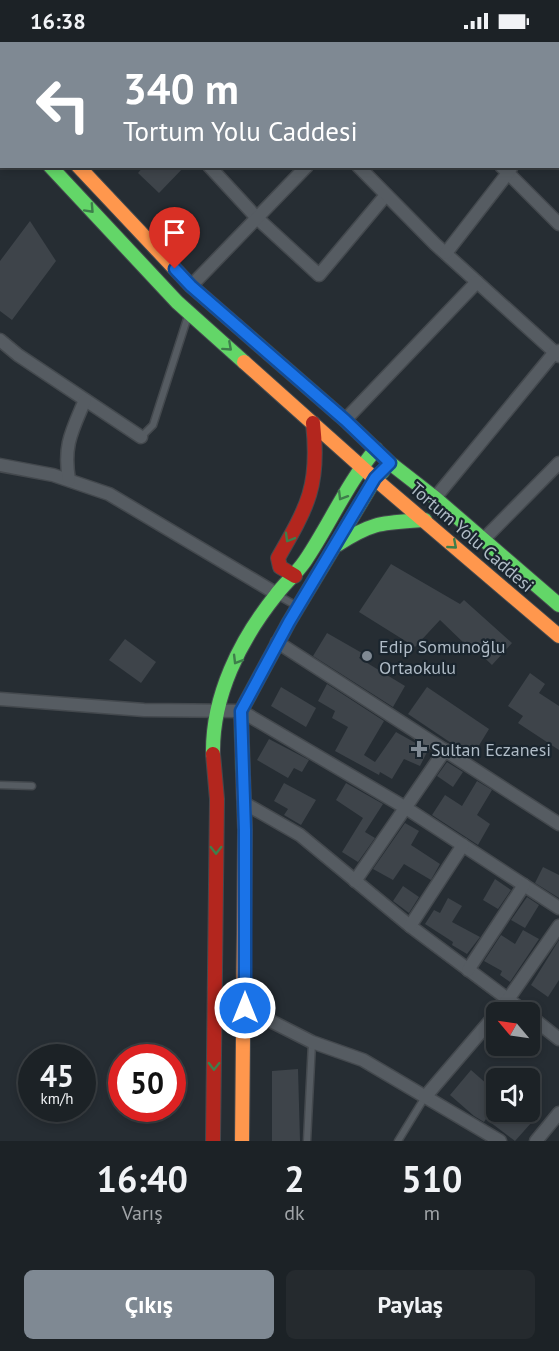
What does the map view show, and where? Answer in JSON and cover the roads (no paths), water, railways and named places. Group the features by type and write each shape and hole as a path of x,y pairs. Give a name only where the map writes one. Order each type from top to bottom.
{"main road":[{"name":"Tortum Yolu Caddesi","path":"52,168 189,312 360,465 559,636"},
{"name":"Tortum Yolu Caddesi","path":"80,168 191,286 345,420 390,463 484,539 559,605"},
{"path":"295,576 277,564 278,558 305,510 313,488 317,448 313,423"},
{"path":"213,1141 216,711 231,669 277,594 295,576 360,465 376,448"},
{"path":"242,1141 245,1008 241,711 277,642 375,478 390,463"},
{"path":"334,547 362,528 386,522 425,520"}],"street":[{"path":"211,168 257,218 319,275 386,195"},
{"path":"191,286 305,168"},
{"path":"360,168 477,282 558,353 435,498"},
{"path":"446,253 507,169 559,224"},
{"path":"345,420 477,282"},
{"path":"0,340 18,355 141,437"},
{"path":"69,480 66,458 71,434 85,400"},
{"path":"484,539 559,463"},
{"path":"0,465 53,475 109,494 218,561 277,594"},
{"path":"277,642 559,824"},
{"path":"0,699 144,710 241,711 406,808 559,908"},
{"path":"355,880 446,750"},
{"path":"244,803 300,835 410,926 511,1002"},
{"path":"410,926 463,845"},
{"path":"468,970 524,885"},
{"path":"508,1000 559,926"},
{"path":"245,1008 312,1042 363,1060 500,1141"},
{"path":"540,1024 559,1039"},
{"path":"424,1097 486,1026"},
{"path":"536,1141 559,1113"}],"lane":[{"path":"141,437 153,424 189,312"},
{"path":"277,594 298,607"},
{"path":"0,785 32,786"},
{"path":"307,1141 312,1042"},
{"path":"398,1141 424,1097"}],"place":[{"name":"Edip Somunoğlu Ortaokulu","path":"367,656"},
{"name":"Sultan Eczanesi","path":"419,749"}]}
